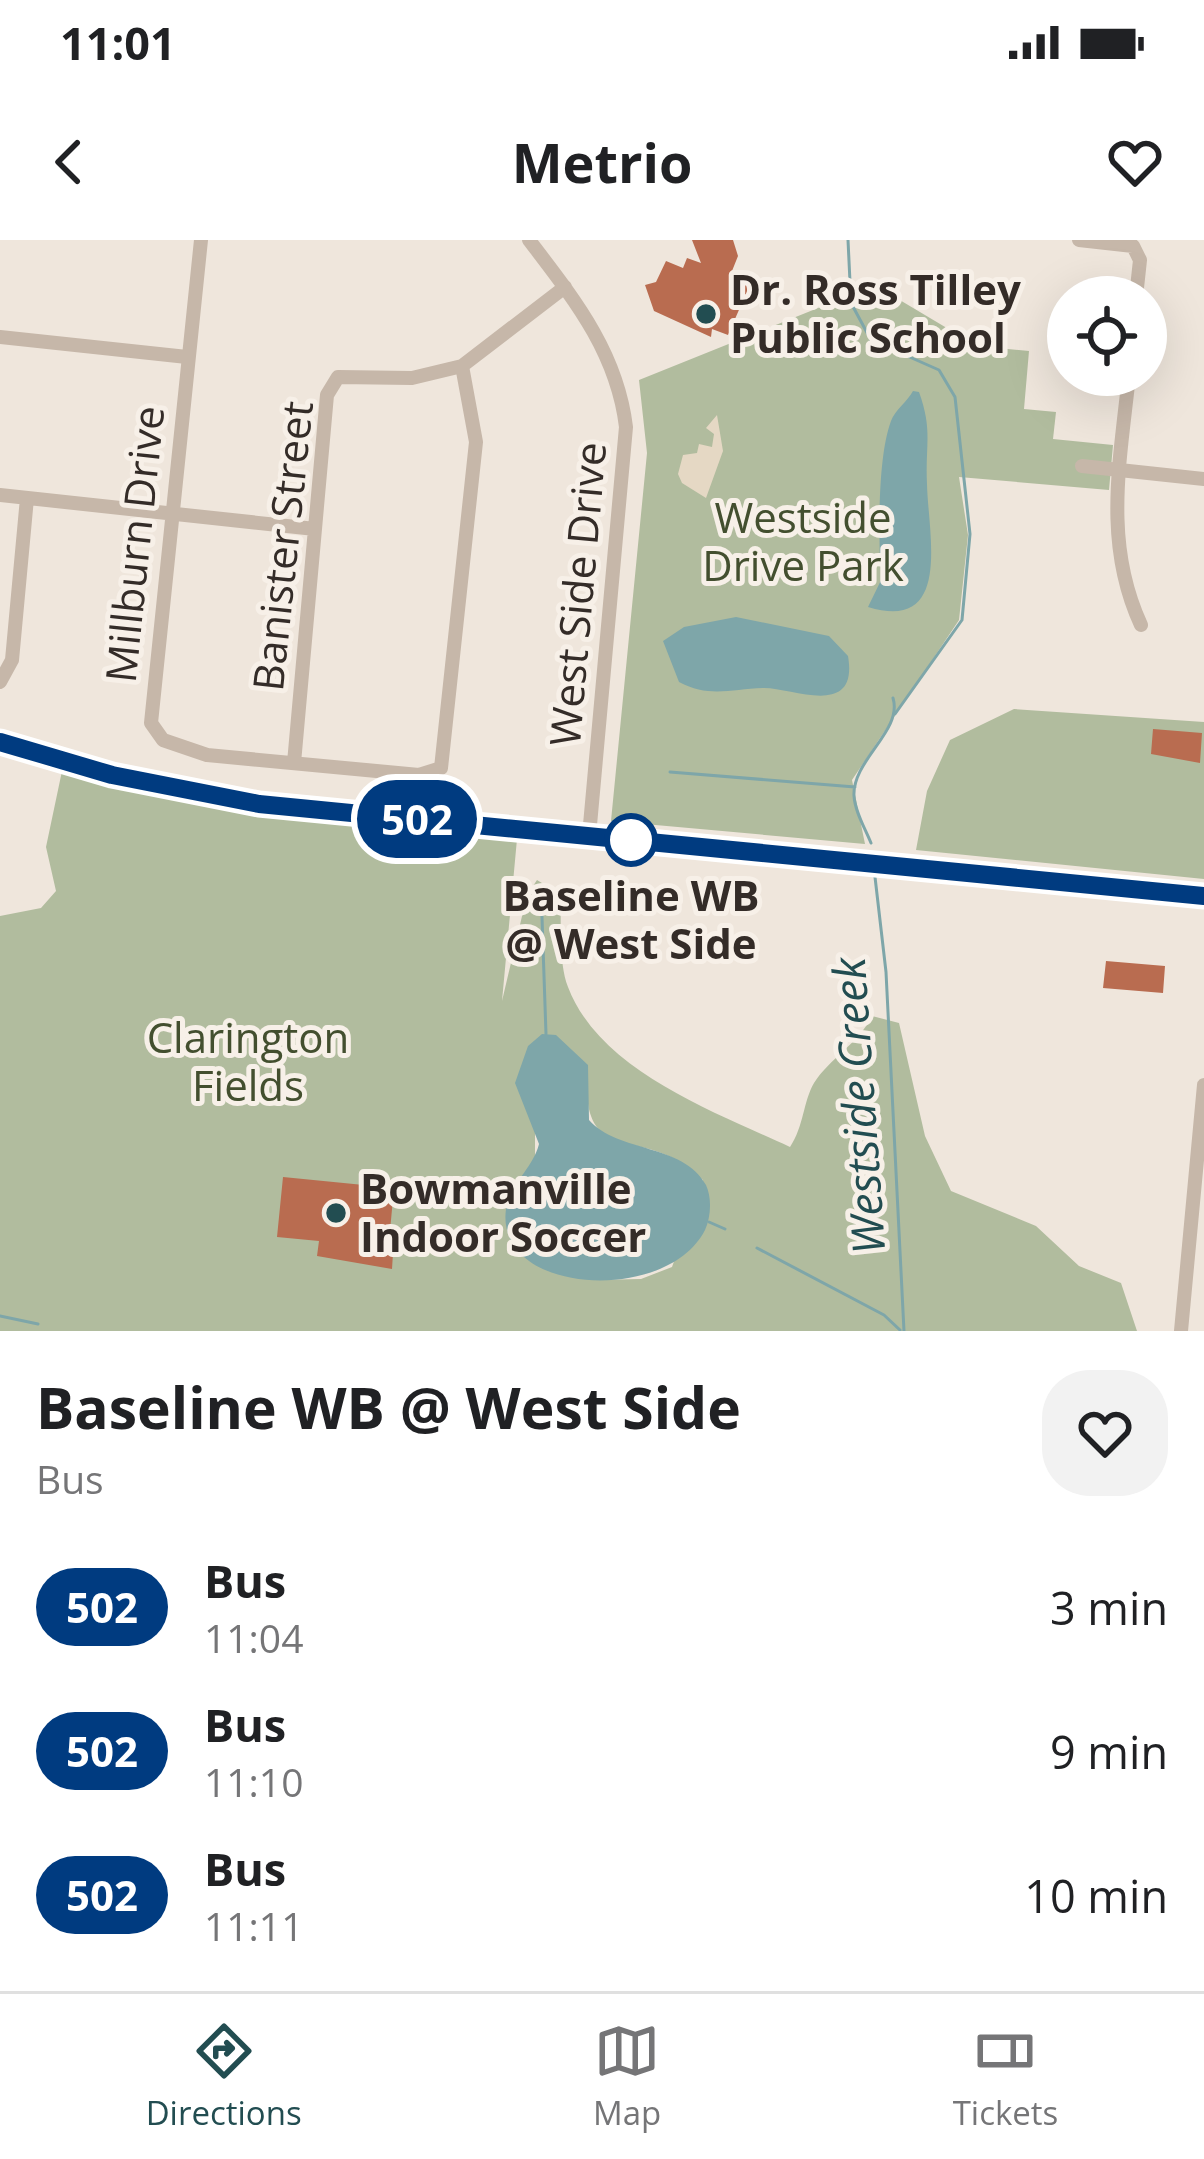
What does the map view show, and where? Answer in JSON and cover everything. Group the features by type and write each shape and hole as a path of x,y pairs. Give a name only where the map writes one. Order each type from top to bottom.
{"street":[{"name":"Millburn Drive","path":"201,240 151,723 163,740 194,752 419,776 441,768 476,442 462,366"},
{"name":"West Side Drive","path":"530,240 600,337 619,387 626,427 590,836"},
{"path":"1079,240 1133,246 1140,260 1138,276"},
{"name":"Banister Street","path":"294,763 327,395 338,377 412,378 462,366 565,287"},
{"path":"0,337 188,357"},
{"path":"1127,396 1119,470 1118,559 1141,625"},
{"path":"1082,466 1204,478"},
{"path":"0,495 315,529"},
{"path":"0,682 12,660 27,498"},
{"path":"0,742 112,775 241,801 1204,896"},
{"path":"1181,1331 1204,1085"}],"green space":[{"name":"Westside Drive Park","path":"888,293 977,346 1029,351 1024,409 1056,412 1053,439 1113,445 1109,490 959,477 968,535 959,620 852,780 865,844 611,821 647,453 639,380 828,304"},
{"path":"1014,709 1204,722 1204,879 916,850 927,791 950,740"},
{"name":"Clarington Fields","path":"62,771 222,809 517,839 502,1001 527,895 537,880 560,894 568,987 584,1017 606,1043 663,1085 790,1147 810,1090 821,1074 872,1016 899,1023 925,1136 951,1191 1036,1226 1079,1266 1121,1283 1137,1331 0,1331 0,916 41,908 56,891 46,847","holes":["587,1095 596,1126 615,1140 671,1157 703,1180 672,1267 641,1279 595,1280 506,1207 535,1160 535,1125"]}],"shaded area":[{"path":"717,415 723,451 706,498 682,483 678,474 683,455 697,453 699,444 712,447 714,434 706,428"}],"water":[{"path":"913,391 919,392 927,428 930,574 924,593 913,606 895,611 868,607 886,570 880,564 879,531 887,436 893,417"},
{"path":"736,617 829,636 848,656 849,676 843,688 820,696 763,688 710,691 679,682 663,641 684,627"},
{"path":"542,1034 556,1035 588,1065 589,1120 616,1138 682,1162 706,1185 709,1219 685,1254 656,1270 622,1279 587,1280 554,1273 527,1259 510,1238 508,1200 539,1144 515,1083 528,1046"}],"building":[{"path":"692,240 733,240 738,256 732,271 752,280 728,335 712,329 711,337 654,311 645,285 656,282 666,261 683,268 687,258 701,263"},
{"path":"1153,729 1202,733 1200,763 1151,754"},
{"path":"1106,961 1165,966 1163,993 1103,988"},
{"name":"Bowmanville Indoor Soccer","path":"283,1177 394,1188 388,1252 393,1253 392,1269 317,1256 319,1241 277,1237"}],"waterway":[{"path":"848,240 851,303 871,340 939,370 955,397 970,534 962,620 895,714"},
{"path":"871,843 854,796 861,770 891,722 893,698"},
{"path":"670,772 855,787"},
{"name":"Westside Creek","path":"875,877 886,972 904,1331"},
{"path":"541,888 546,1034"},
{"path":"709,1222 725,1229"},
{"path":"757,1248 884,1315 900,1330"},
{"path":"0,1316 38,1324"}],"bus line":[{"name":"502","path":"0,742 112,775 259,804 1204,896"}],"place":[{"name":"Dr. Ross Tilley Public School","path":"706,314"},
{"name":"Baseline WB @ West Side","path":"631,840"},
{"name":"Bowmanville Indoor Soccer","path":"336,1213"}]}
